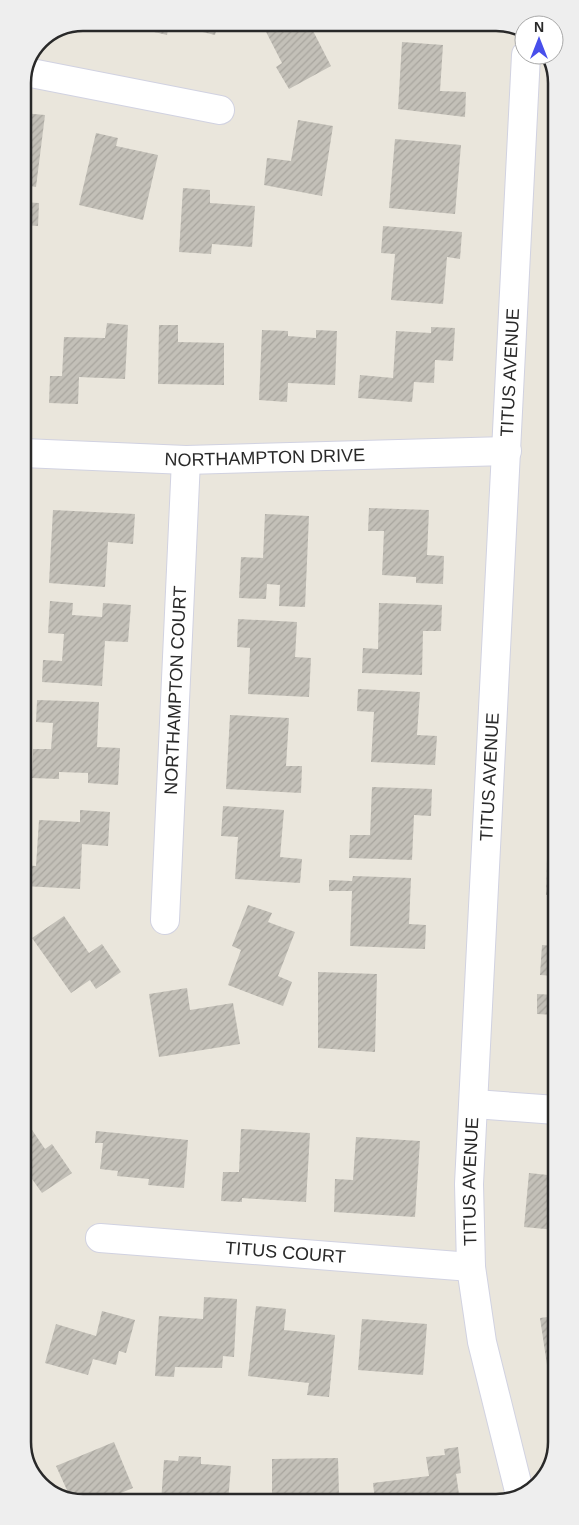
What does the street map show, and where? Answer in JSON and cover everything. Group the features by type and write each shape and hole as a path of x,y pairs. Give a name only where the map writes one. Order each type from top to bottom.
{"street":[{"name":"TITUS AVENUE","path":"518,1488 482,1342 471,1266 469,1184 475,1104 525,65"},
{"path":"32,73 220,110"},
{"name":"NORTHAMPTON DRIVE","path":"31,453 186,460 506,451"},
{"name":"NORTHAMPTON COURT","path":"165,920 186,460"},
{"path":"475,1104 548,1109"},
{"name":"TITUS COURT","path":"100,1238 471,1266"}],"building":[{"path":"150,31 168,31 167,35"},
{"path":"198,31 216,31 215,35"},
{"path":"266,31 313,31 331,66 289,89 276,67 282,63"},
{"path":"402,42 443,45 440,91 466,92 465,117 398,109"},
{"path":"31,114 45,115 36,187 31,186"},
{"path":"298,120 333,126 322,196 264,185 267,158 291,161"},
{"path":"96,133 118,138 116,146 158,155 143,220 79,205"},
{"path":"395,139 461,145 455,214 389,208"},
{"path":"183,188 210,190 210,203 255,206 252,247 212,244 211,254 179,252"},
{"path":"31,202 39,203 38,226 31,226"},
{"path":"383,226 462,232 460,259 447,257 443,304 391,300 395,254 381,253"},
{"path":"107,323 128,325 125,379 79,377 78,404 49,403 50,376 62,376 64,337 105,338"},
{"path":"159,325 178,325 178,342 224,343 224,385 158,384"},
{"path":"431,327 455,328 453,361 435,360 434,383 414,382 412,402 358,398 360,375 393,378 396,331 431,333"},
{"path":"262,330 288,331 288,336 316,338 316,330 337,331 335,385 288,383 287,402 259,400"},
{"path":"369,508 429,510 427,555 444,556 443,584 416,583 416,577 382,575 384,531 368,531"},
{"path":"53,510 135,514 133,544 108,542 105,587 49,583"},
{"path":"265,514 309,516 305,607 279,606 280,585 267,584 266,599 239,598 241,557 263,558"},
{"path":"50,601 73,603 72,615 102,617 103,603 131,605 128,642 105,641 102,686 42,682 43,660 62,661 64,634 48,633"},
{"path":"379,603 442,605 441,631 423,631 422,675 362,673 363,648 378,649"},
{"path":"238,619 297,622 295,657 311,658 309,697 248,694 250,648 237,647"},
{"path":"358,689 420,692 417,735 437,736 435,765 371,762 374,712 357,711"},
{"path":"37,700 99,702 97,747 120,748 118,785 88,783 88,773 59,772 59,779 32,778 33,749 51,749 53,723 36,722"},
{"path":"230,715 289,718 286,766 302,766 301,793 226,789"},
{"path":"372,787 432,789 431,816 414,815 412,860 349,858 350,835 370,835"},
{"path":"223,806 284,810 280,857 302,859 300,883 235,879 238,837 221,836"},
{"path":"80,810 110,812 108,846 82,844 80,889 31,886 31,866 36,866 39,820 80,822"},
{"path":"547,858 548,895 546,895"},
{"path":"353,876 411,878 409,924 426,925 425,949 350,946 352,891 329,891 329,880 352,881"},
{"path":"248,905 272,913 268,922 295,932 278,976 292,982 283,1006 228,985 241,950 232,946"},
{"path":"64,916 89,953 102,944 121,972 96,989 90,980 71,993 32,938"},
{"path":"542,945 548,945 548,976 540,975"},
{"path":"318,972 377,974 375,1052 318,1048"},
{"path":"187,988 190,1010 233,1003 240,1044 159,1057 149,994"},
{"path":"537,994 548,995 548,1015 537,1014"},
{"path":"31,1128 45,1149 52,1144 72,1173 42,1193 31,1178"},
{"path":"241,1129 310,1133 306,1202 242,1198 242,1202 221,1201 223,1172 239,1172"},
{"path":"96,1131 188,1140 184,1188 148,1185 149,1179 117,1176 118,1171 100,1169 103,1143 95,1143"},
{"path":"356,1137 420,1141 415,1217 334,1212 335,1179 353,1180"},
{"path":"529,1173 548,1175 548,1229 524,1227"},
{"path":"204,1297 237,1299 234,1357 223,1356 222,1368 175,1367 174,1377 155,1376 159,1316 203,1319"},
{"path":"256,1306 286,1309 284,1330 335,1335 329,1397 307,1395 309,1383 248,1376"},
{"path":"102,1311 135,1320 126,1353 119,1351 116,1365 93,1359 88,1375 45,1363 56,1324 96,1336"},
{"path":"548,1317 548,1365 547,1365 540,1318"},
{"path":"362,1319 427,1324 423,1375 358,1370"},
{"path":"114,1442 133,1488 118,1494 80,1494 67,1491 56,1466"},
{"path":"458,1447 461,1473 456,1474 459,1494 374,1494 373,1483 429,1476 426,1457 445,1455 444,1449"},
{"path":"179,1456 201,1457 201,1464 231,1466 229,1494 162,1494 164,1460 178,1461"},
{"path":"338,1458 339,1494 272,1494 272,1459"}]}
